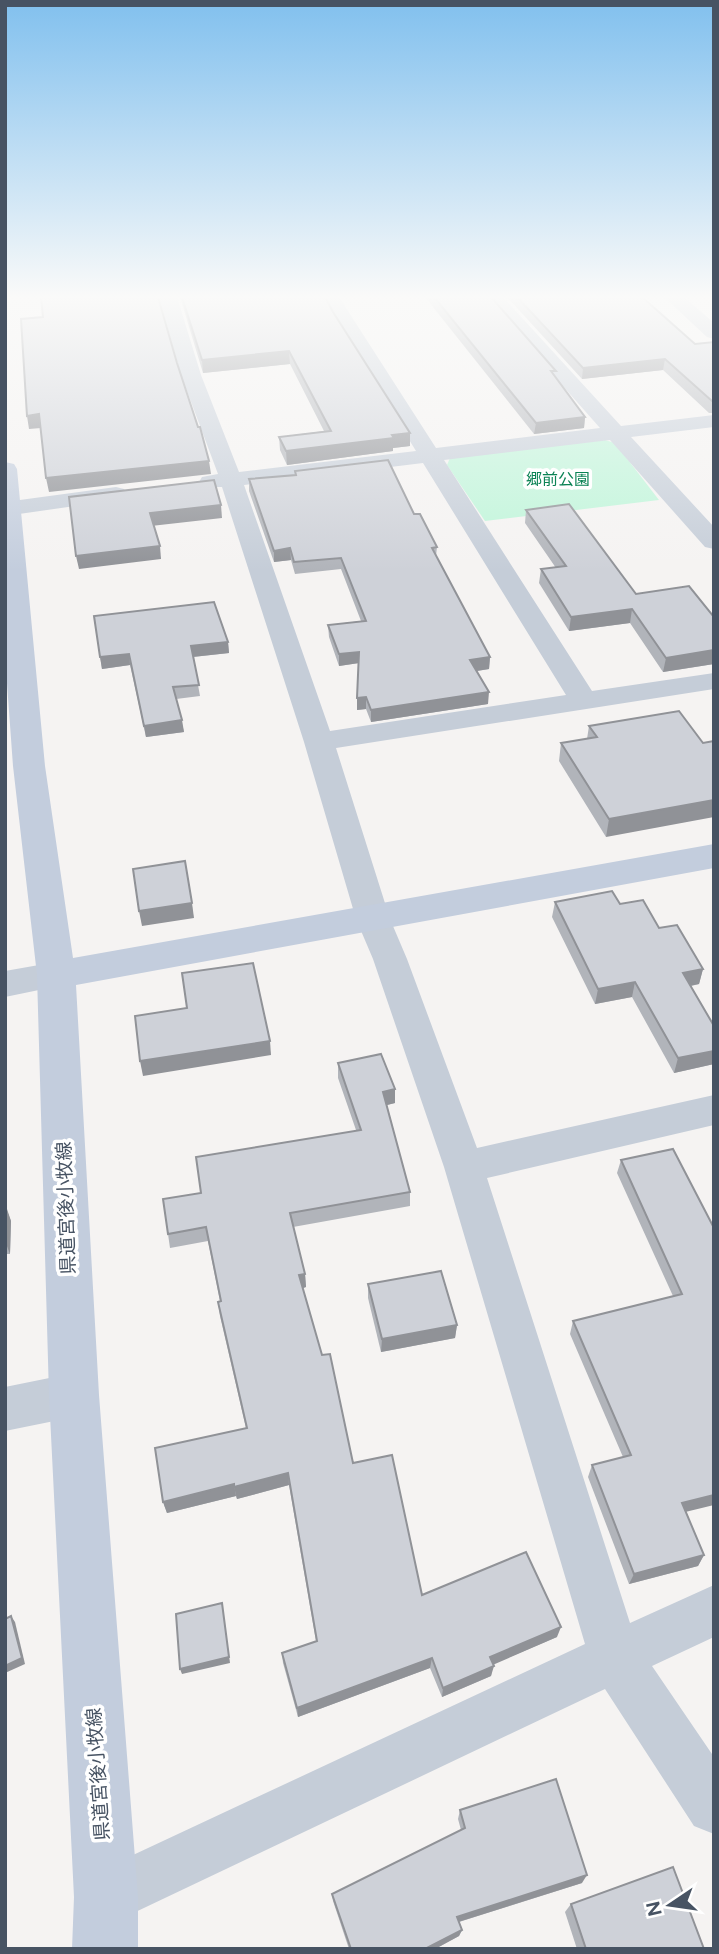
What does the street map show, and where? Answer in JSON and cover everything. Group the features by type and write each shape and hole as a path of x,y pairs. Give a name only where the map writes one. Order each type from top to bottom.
{"main road":[{"name":"県道宮後小牧線","path":"6,495 29,766 56,975 74,1395 106,1923"},
{"path":"56,975 714,856"}],"street":[{"path":"196,388 231,480 319,742 373,919 390,959 464,1167 615,1658 714,1806"},
{"path":"387,388 584,701"},
{"path":"576,388 714,542"},
{"path":"189,485 714,421"},
{"path":"6,495 134,492"},
{"path":"319,742 714,681"},
{"path":"5,984 56,975"},
{"path":"464,1167 714,1110"},
{"path":"5,1409 74,1395"},
{"path":"106,1923 615,1658 714,1610"}],"green space":[{"name":"郷前公園","path":"605,440 615,443 659,500 485,521 447,465 450,458"}],"building":[{"path":"25,388 185,388 209,461 46,478 39,414 27,416"},
{"path":"309,388 381,388 410,433 392,435 394,438 286,451 279,437 331,431"},
{"path":"508,388 564,388 585,417 536,423"},
{"path":"698,388 714,388 712,401"},
{"path":"388,460 414,514 420,514 437,547 432,548 490,657 470,660 489,692 371,710 366,697 357,698 359,652 339,654 328,625 366,621 341,558 294,562 290,548 274,551 249,479 296,475 295,471"},
{"path":"214,480 221,505 150,513 160,546 76,556 69,497"},
{"path":"569,504 636,594 689,586 714,617 714,650 666,658 632,609 571,617 541,569 566,566 526,510"},
{"path":"214,602 228,642 191,646 199,685 173,687 182,720 144,726 129,654 100,657 94,616"},
{"path":"679,711 703,743 714,741 714,800 609,819 561,743 597,737 589,726"},
{"path":"185,861 192,903 139,911 133,869"},
{"path":"612,891 620,904 643,900 659,928 677,925 703,969 683,973 714,1026 714,1051 678,1058 635,982 598,989 555,902"},
{"path":"253,963 270,1041 140,1061 135,1016 187,1008 182,973"},
{"path":"381,1054 395,1089 383,1092 410,1192 290,1213 305,1274 299,1275 322,1355 330,1354 353,1463 392,1455 422,1595 526,1552 561,1627 490,1657 494,1666 443,1688 432,1658 297,1708 282,1653 317,1641 288,1473 163,1502 155,1448 247,1428 218,1302 221,1301 206,1227 168,1234 163,1199 201,1193 196,1157 361,1130 338,1063"},
{"path":"673,1149 714,1228 714,1495 682,1503 704,1555 634,1574 592,1465 631,1455 573,1321 682,1294 621,1160"},
{"path":"441,1271 457,1325 382,1339 368,1284"},
{"path":"222,1603 229,1657 180,1669 176,1614"},
{"path":"11,1616 22,1658 5,1666 5,1619"},
{"path":"556,1779 587,1875 457,1917 462,1930 425,1949 351,1949 332,1894 465,1828 460,1810"},
{"path":"673,1867 704,1949 586,1949 571,1904"}]}
